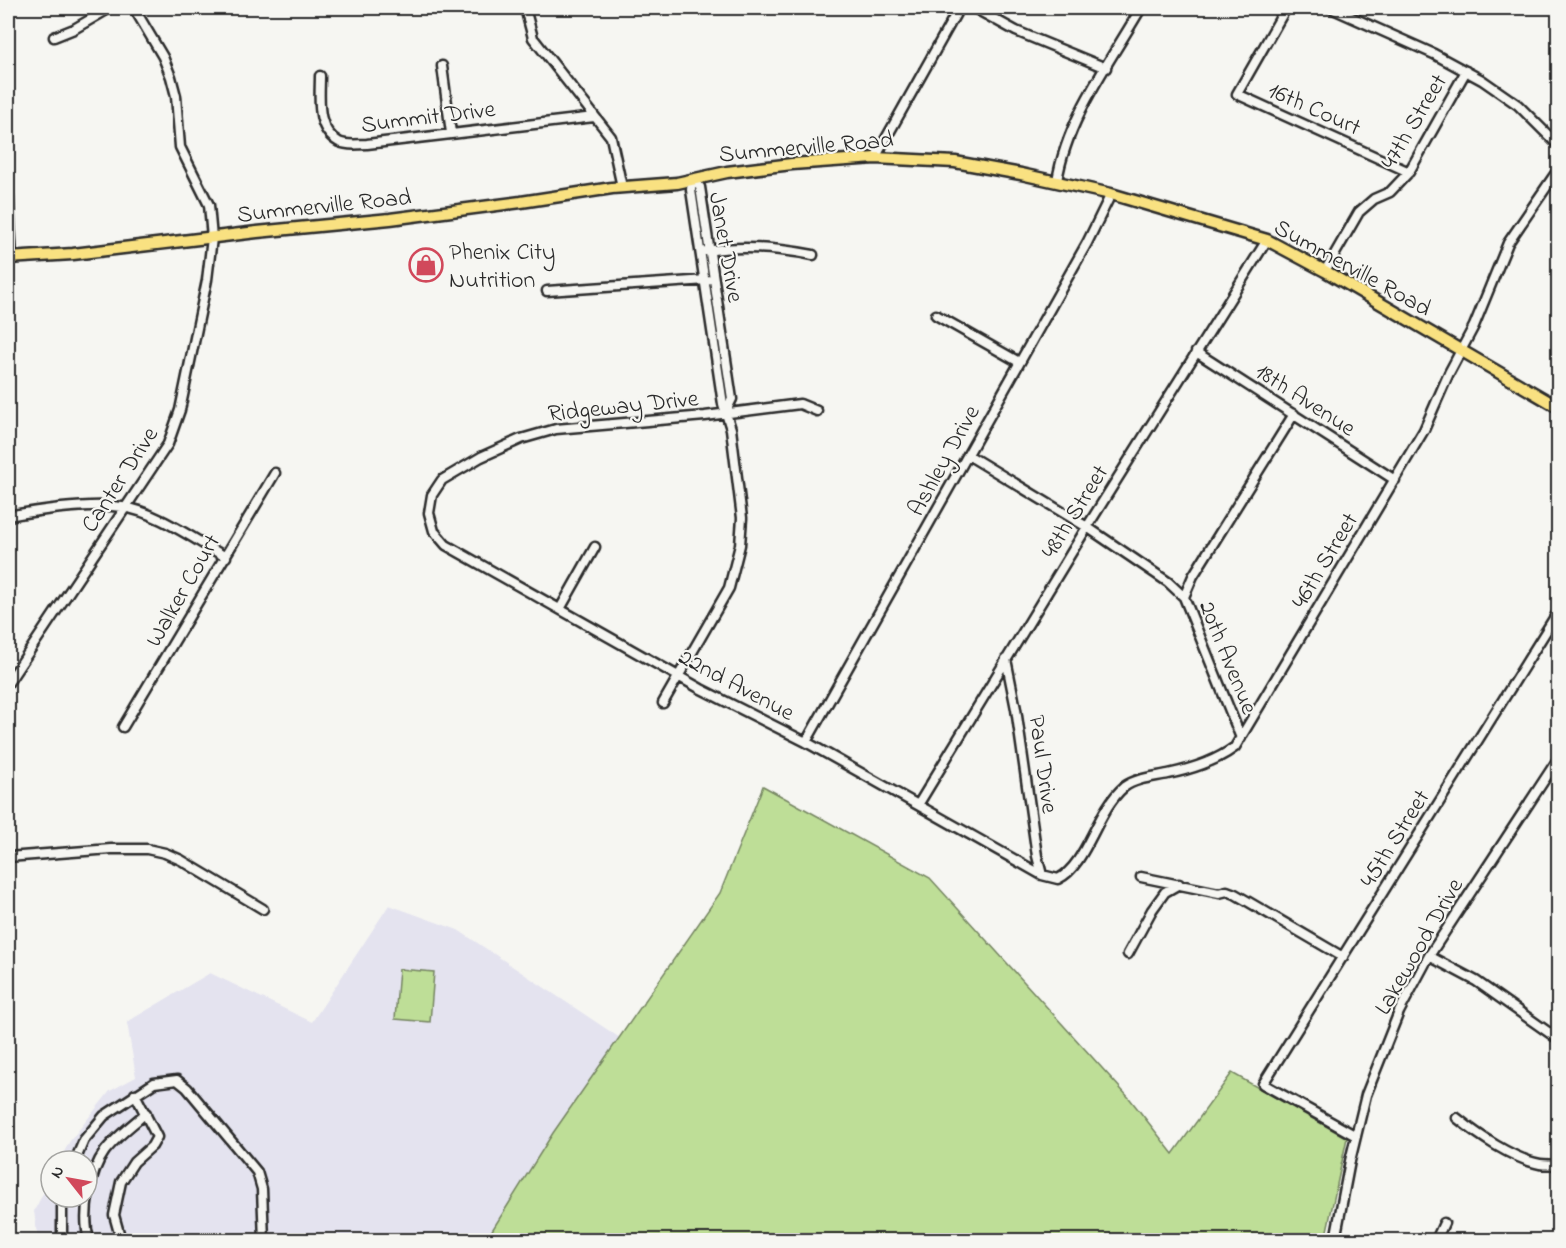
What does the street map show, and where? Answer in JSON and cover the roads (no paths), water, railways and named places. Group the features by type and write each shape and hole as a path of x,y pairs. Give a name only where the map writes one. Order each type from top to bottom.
{"main road":[{"name":"Summerville Road","path":"10,258 73,254 412,216 622,187 677,183 792,164 875,158 955,162 1111,194 1267,240 1325,271 1558,407"}],"street":[{"path":"54,37 74,29 110,8"},
{"name":"Canter Drive","path":"8,682 168,444 175,428 207,280 212,238 208,205 180,147 176,96 171,76 163,57 134,8"},
{"path":"525,8 533,38 611,137 622,187"},
{"path":"875,158 959,8"},
{"path":"970,8 1016,31 1106,68"},
{"path":"1057,182 1075,124 1141,8"},
{"name":"16th Court","path":"1286,8 1237,94 1409,172"},
{"path":"1330,8 1413,44 1466,71 1518,105 1558,145"},
{"path":"442,66 451,133"},
{"name":"47th Street","path":"1325,271 1359,212 1374,200 1390,192 1409,172 1466,71"},
{"name":"Summit Drive","path":"320,76 319,103 322,121 326,129 339,142 367,144 594,117"},
{"name":"46th Street","path":"1042,875 1058,879 1067,875 1074,867 1104,812 1126,785 1195,767 1220,758 1235,747 1424,430 1473,326 1508,243 1558,170"},
{"name":"Janet Drive","path":"692,179 700,187 732,399 725,413"},
{"name":"Janet Drive","path":"663,703 729,588 740,545 742,518 731,429 725,413 699,252 691,190 692,179"},
{"path":"8,184 10,258"},
{"name":"Ashley Drive","path":"806,742 1087,243 1111,194"},
{"name":"48th Street","path":"918,805 1087,527 1267,240"},
{"path":"699,252 724,247 769,248 813,255"},
{"path":"547,291 714,279"},
{"path":"936,315 1019,362"},
{"name":"18th Avenue","path":"1196,352 1395,480"},
{"name":"Ridgeway Drive","path":"429,513 432,495 442,480 481,457 530,436 556,429 800,404 817,411"},
{"path":"1184,597 1193,576 1294,414"},
{"name":"20th Avenue","path":"968,455 1087,527 1154,572 1184,597 1241,738"},
{"name":"Walker Court","path":"123,727 275,473"},
{"path":"8,516 35,511 124,507 164,523 226,557"},
{"name":"22nd Avenue","path":"429,513 434,531 446,545 678,676 806,742 1042,875"},
{"path":"560,609 596,548"},
{"name":"45th Street","path":"1356,1136 1263,1084 1558,612"},
{"name":"Paul Drive","path":"1006,659 1016,709 1037,856 1042,875"},
{"name":"Lakewood Drive","path":"1335,1240 1366,1095 1399,1012 1429,956 1558,759"},
{"path":"8,857 111,849 147,849 181,860 263,909"},
{"path":"1142,877 1219,893 1227,891 1235,894 1343,957"},
{"path":"1128,954 1152,910 1165,892 1179,884"},
{"path":"1429,956 1476,981 1558,1039"},
{"path":"80,1149 84,1140 104,1116 154,1083 177,1080 257,1172 262,1189 264,1240"},
{"path":"121,1240 114,1215 121,1182 134,1162 152,1146 157,1137 135,1094"},
{"path":"89,1240 86,1218 87,1192 103,1154 120,1135 146,1113"},
{"path":"1457,1118 1472,1130 1513,1154 1539,1164 1558,1165"},
{"path":"62,1209 62,1240"},
{"path":"1436,1240 1444,1223"}],"place":[{"name":"Phenix City Nutrition","path":"426,265"}]}
